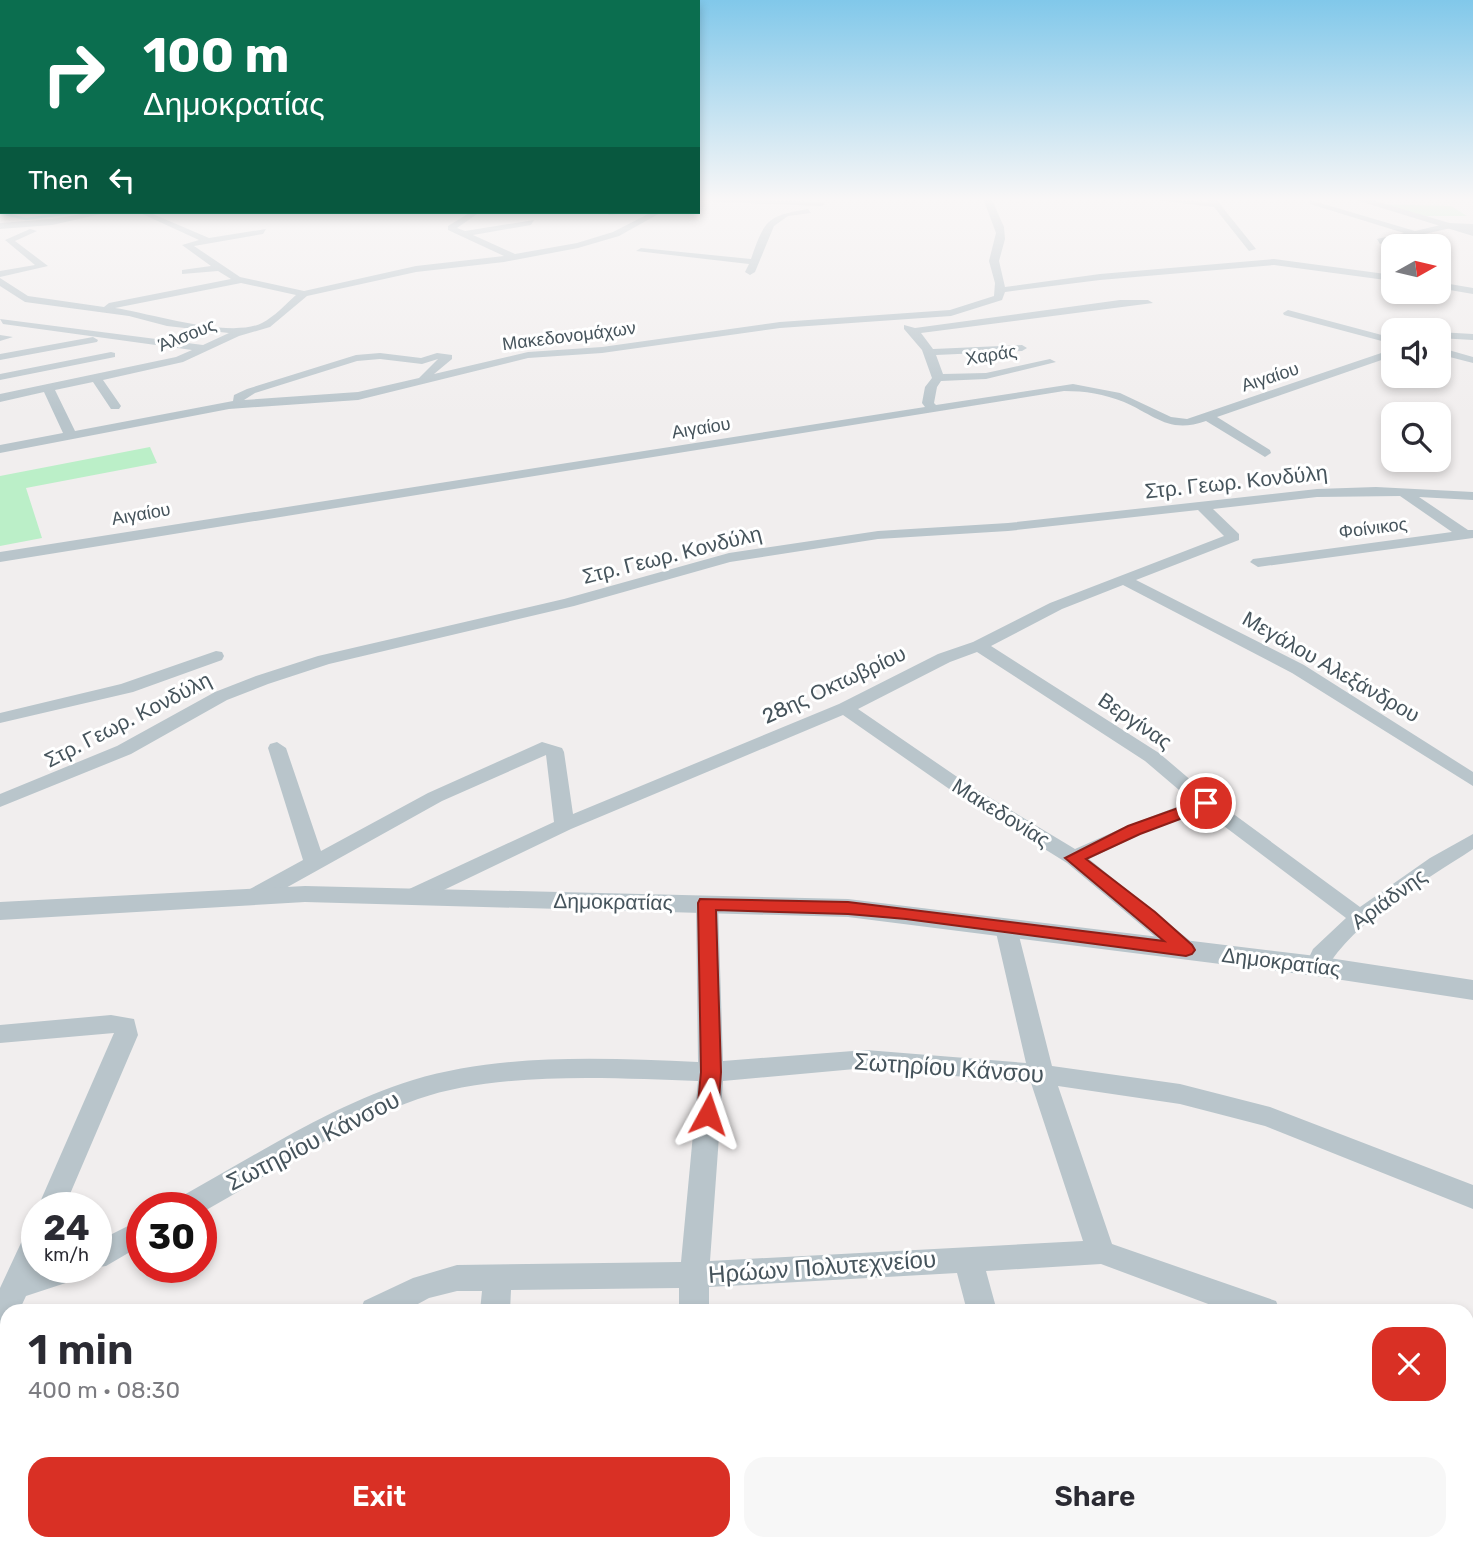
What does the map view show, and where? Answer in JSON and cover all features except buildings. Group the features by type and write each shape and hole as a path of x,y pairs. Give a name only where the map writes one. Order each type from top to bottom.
{"street":[{"path":"0,274 23,270"},
{"path":"185,272 199,270"},
{"path":"222,270 240,280 304,294"},
{"name":"Άλσους","path":"0,398 165,365 274,321 304,294 410,270"},
{"path":"997,270 1001,290 1193,270"},
{"path":"1336,270 1381,276"},
{"path":"98,308 240,280"},
{"path":"0,281 25,299 98,308 167,323 242,332"},
{"path":"1451,287 1473,291"},
{"name":"Μακεδονομάχων","path":"0,449 239,404 338,399 538,354 602,350 780,325 896,319 963,311 998,298 1001,290"},
{"path":"914,331 1120,303 1148,303"},
{"path":"1288,313 1381,338"},
{"path":"896,319 914,331 930,352 938,378 930,387 928,403 933,409"},
{"path":"3,321 98,337 206,348"},
{"path":"1451,335 1473,337"},
{"path":"98,337 111,355 131,372"},
{"path":"0,357 98,337"},
{"path":"930,352 1022,348"},
{"path":"1451,354 1473,360"},
{"path":"0,377 111,355"},
{"path":"239,404 238,398 251,391 356,358 382,356 422,361 437,356 448,357 415,383"},
{"name":"Αιγαίου","path":"0,557 1079,387 1130,401 1173,423 1188,424 1381,356"},
{"name":"Χαράς","path":"938,378 986,376 1050,362"},
{"path":"97,379 115,406"},
{"path":"48,388 71,436"},
{"path":"1209,417 1265,453"},
{"name":"Στρ. Γεωρ. Κονδύλη","path":"0,801 124,750 209,702 262,680 324,660 568,603 729,558 878,535 1008,527 1317,493 1473,496"},
{"path":"1404,493 1469,535"},
{"name":"28ης Οκτωβρίου","path":"415,895 564,825 845,708 944,658 979,646 1056,606 1234,537 1203,507"},
{"name":"Φοίνικος","path":"1258,562 1469,535"},
{"name":"Μεγάλου Αλεξάνδρου","path":"1124,580 1298,669 1473,780"},
{"name":"Βεργίνας","path":"979,646 1143,751 1206,803 1360,918"},
{"path":"0,718 127,688 216,656"},
{"name":"Μακεδονίας","path":"845,708 962,789 1074,858 1149,916 1186,950"},
{"path":"277,748 314,861"},
{"path":"258,894 435,797 542,748 555,752 564,825"},
{"path":"1074,858 1134,830 1206,803"},
{"name":"Αριάδνης","path":"1315,966 1317,954 1360,918 1473,840"},
{"name":"Δημοκρατίας","path":"0,911 258,894 415,895 848,908 1315,966 1473,990"},
{"path":"694,1304 694,1275 711,1072 707,903"},
{"path":"1006,928 1041,1073 1101,1252"},
{"path":"0,1034 111,1024 125,1026 126,1035 57,1192"},
{"name":"Σωτηρίου Κάνσου","path":"214,1192 355,1114 416,1089 502,1072 614,1069 711,1072 866,1059 1041,1073 1167,1092 1270,1117 1473,1198"},
{"name":"Ηρώων Πολυτεχνείου","path":"389,1304 423,1287 457,1278 694,1275 1101,1252 1246,1304"},
{"path":"968,1258 980,1304"},
{"path":"8,1304 21,1275"},
{"path":"496,1304 498,1277"},
{"path":"16,1286 26,1283"}],"green space":[{"path":"150,447 157,463 26,488 42,538 0,546 0,476"}],"route":[{"path":"708,1114 711,1072 707,903 906,913 1186,950 1149,916 1074,858 1134,830 1206,803"}]}
